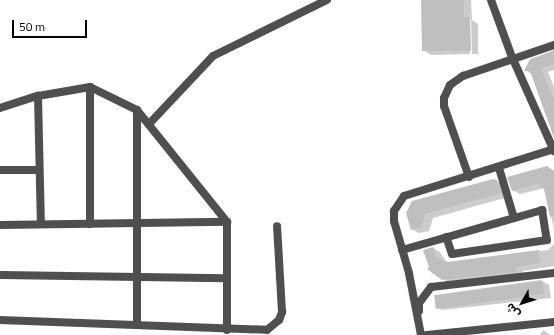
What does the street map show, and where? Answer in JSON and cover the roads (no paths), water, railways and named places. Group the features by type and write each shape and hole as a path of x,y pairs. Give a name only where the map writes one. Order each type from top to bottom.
{"street":[{"path":"149,124 213,56 328,0"},
{"path":"419,316 394,221 394,211 404,196 554,150 512,57 491,0"},
{"path":"469,177 444,106 446,91 456,80 512,57 554,45"},
{"path":"90,86 90,224"},
{"path":"0,108 38,96 90,86 137,110 227,222 227,330"},
{"path":"38,96 41,224"},
{"path":"137,110 137,325"},
{"path":"499,168 514,218"},
{"path":"0,170 39,170"},
{"path":"402,250 542,210 547,240 452,254 446,238"},
{"path":"0,225 227,222"},
{"path":"0,320 227,330 267,330 278,320 282,312 277,226"},
{"path":"421,335 419,303 432,287 554,273"},
{"path":"0,275 227,278"},
{"path":"427,335 554,322"},
{"path":"227,330 236,335"}]}
